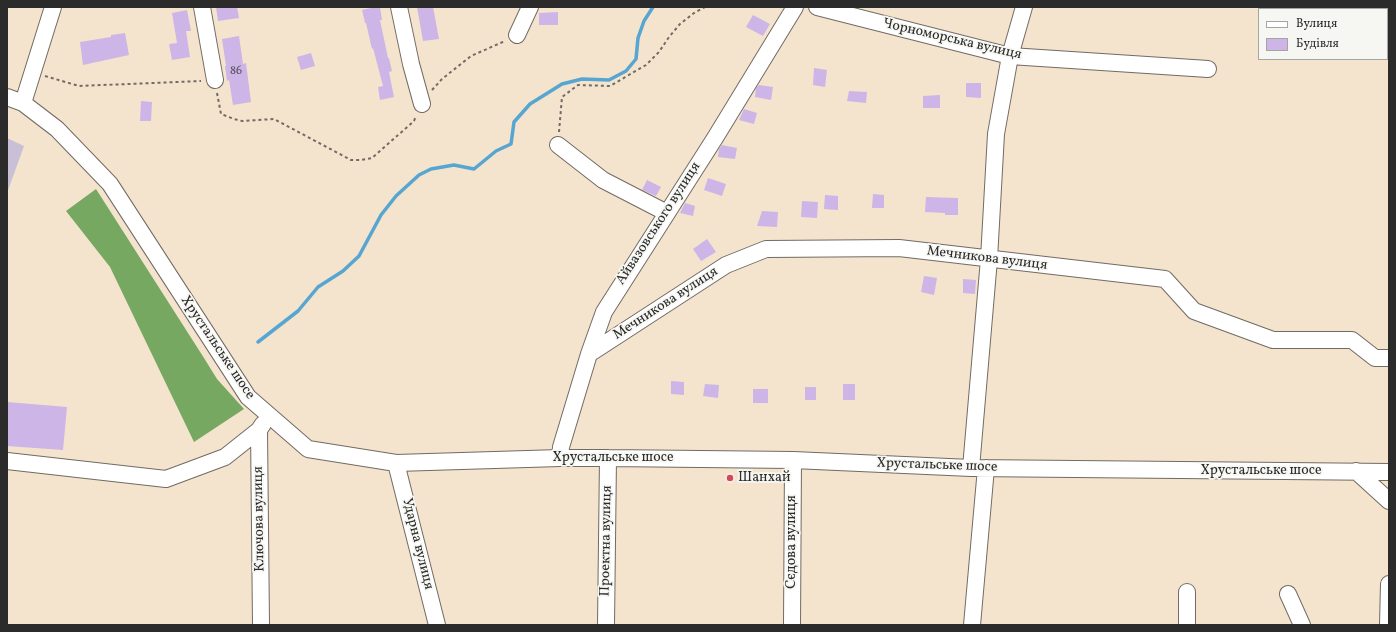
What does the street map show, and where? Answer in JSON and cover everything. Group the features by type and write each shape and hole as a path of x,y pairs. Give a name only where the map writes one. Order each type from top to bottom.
{"street":[{"path":"23,103 54,7"},
{"path":"202,7 215,80"},
{"path":"399,7 411,64 422,104"},
{"path":"518,35 530,7"},
{"name":"Айвазовського вулиця","path":"560,458 561,446 589,354 604,312 715,138 795,7"},
{"name":"Чорноморська вулиця","path":"817,7 1010,56 1208,69"},
{"path":"972,625 978,468 996,134 1010,56 1024,7"},
{"name":"Хрустальське шосе","path":"7,97 23,103 57,129 110,184 248,397 308,449 396,463 608,458 793,460 978,468 1389,472"},
{"path":"558,145 604,180 667,213"},
{"name":"Мечникова вулиця","path":"589,354 726,265 766,249 899,248 1165,279 1194,311 1273,340 1352,340 1375,358 1389,358"},
{"path":"7,461 166,479 225,457 259,430 268,415"},
{"name":"Ключова вулиця","path":"259,430 261,625"},
{"name":"Проектна вулиця","path":"606,625 608,458"},
{"name":"Сєдова вулиця","path":"792,625 793,460"},
{"name":"Ударна вулиця","path":"396,463 437,625"},
{"path":"1356,472 1389,502"},
{"path":"1388,625 1389,584"},
{"path":"1187,592 1187,625"},
{"path":"1288,594 1302,625"}],"path":[{"path":"558,145 562,97 578,85 610,86 646,65 659,52 680,24 694,13 705,7"},
{"path":"33,72 79,86 215,80 221,114 234,120 242,121 274,119 351,160 361,160 372,158 414,121 422,104 442,79 471,56 518,35"}],"shaded area":[{"path":"7,138 24,146 7,193"}],"green space":[{"path":"96,189 217,379 244,409 194,442 110,267 66,211"}],"building":[{"path":"216,7 237,7 239,18 218,21"},
{"path":"380,7 382,20 380,20 392,71 389,72 394,97 380,100 378,87 383,86 362,10"},
{"path":"417,7 433,7 439,39 423,41"},
{"path":"187,10 191,31 186,31 190,57 172,60 169,44 177,43 172,13"},
{"path":"558,12 558,25 539,25 539,13"},
{"path":"753,15 770,24 763,36 746,27"},
{"path":"125,33 129,55 83,65 80,42"},
{"path":"239,36 243,64 246,63 251,102 233,105 229,80 227,81 222,39"},
{"path":"311,53 315,66 301,70 297,57"},
{"path":"814,68 827,70 825,87 813,85"},
{"path":"966,83 981,83 981,98 966,97"},
{"path":"759,85 773,87 771,100 755,97 756,88"},
{"path":"849,91 867,92 866,103 847,101"},
{"path":"940,95 940,108 923,108 923,96"},
{"path":"141,101 152,102 151,121 140,121"},
{"path":"744,109 757,113 754,124 739,120"},
{"path":"722,145 737,148 735,159 718,157 719,149"},
{"path":"708,178 726,184 722,196 704,190"},
{"path":"647,180 661,187 656,196 642,190"},
{"path":"873,194 884,195 884,208 872,208"},
{"path":"825,195 838,196 838,210 824,209"},
{"path":"926,197 958,198 958,215 925,212"},
{"path":"802,201 818,202 817,218 801,217"},
{"path":"685,203 695,206 693,216 680,213"},
{"path":"762,211 778,212 777,227 757,226"},
{"path":"707,239 716,252 701,261 693,249"},
{"path":"924,276 937,278 934,295 921,292"},
{"path":"963,279 976,280 975,294 963,293"},
{"path":"671,381 684,382 684,395 671,394"},
{"path":"705,384 719,385 718,398 703,396"},
{"path":"843,384 855,384 855,400 843,400"},
{"path":"805,387 816,387 816,400 805,400"},
{"path":"753,389 768,389 768,403 753,403"},
{"path":"7,402 67,407 63,450 7,446"}],"waterway":[{"path":"258,342 298,311 318,287 343,271 359,256 381,215 396,196 419,175 431,169 454,165 474,169 496,151 511,144 514,122 530,104 562,84 582,79 609,80 626,71 636,59 638,38 644,21 653,7"}],"place":[{"name":"Шанхай","path":"730,478"}]}
